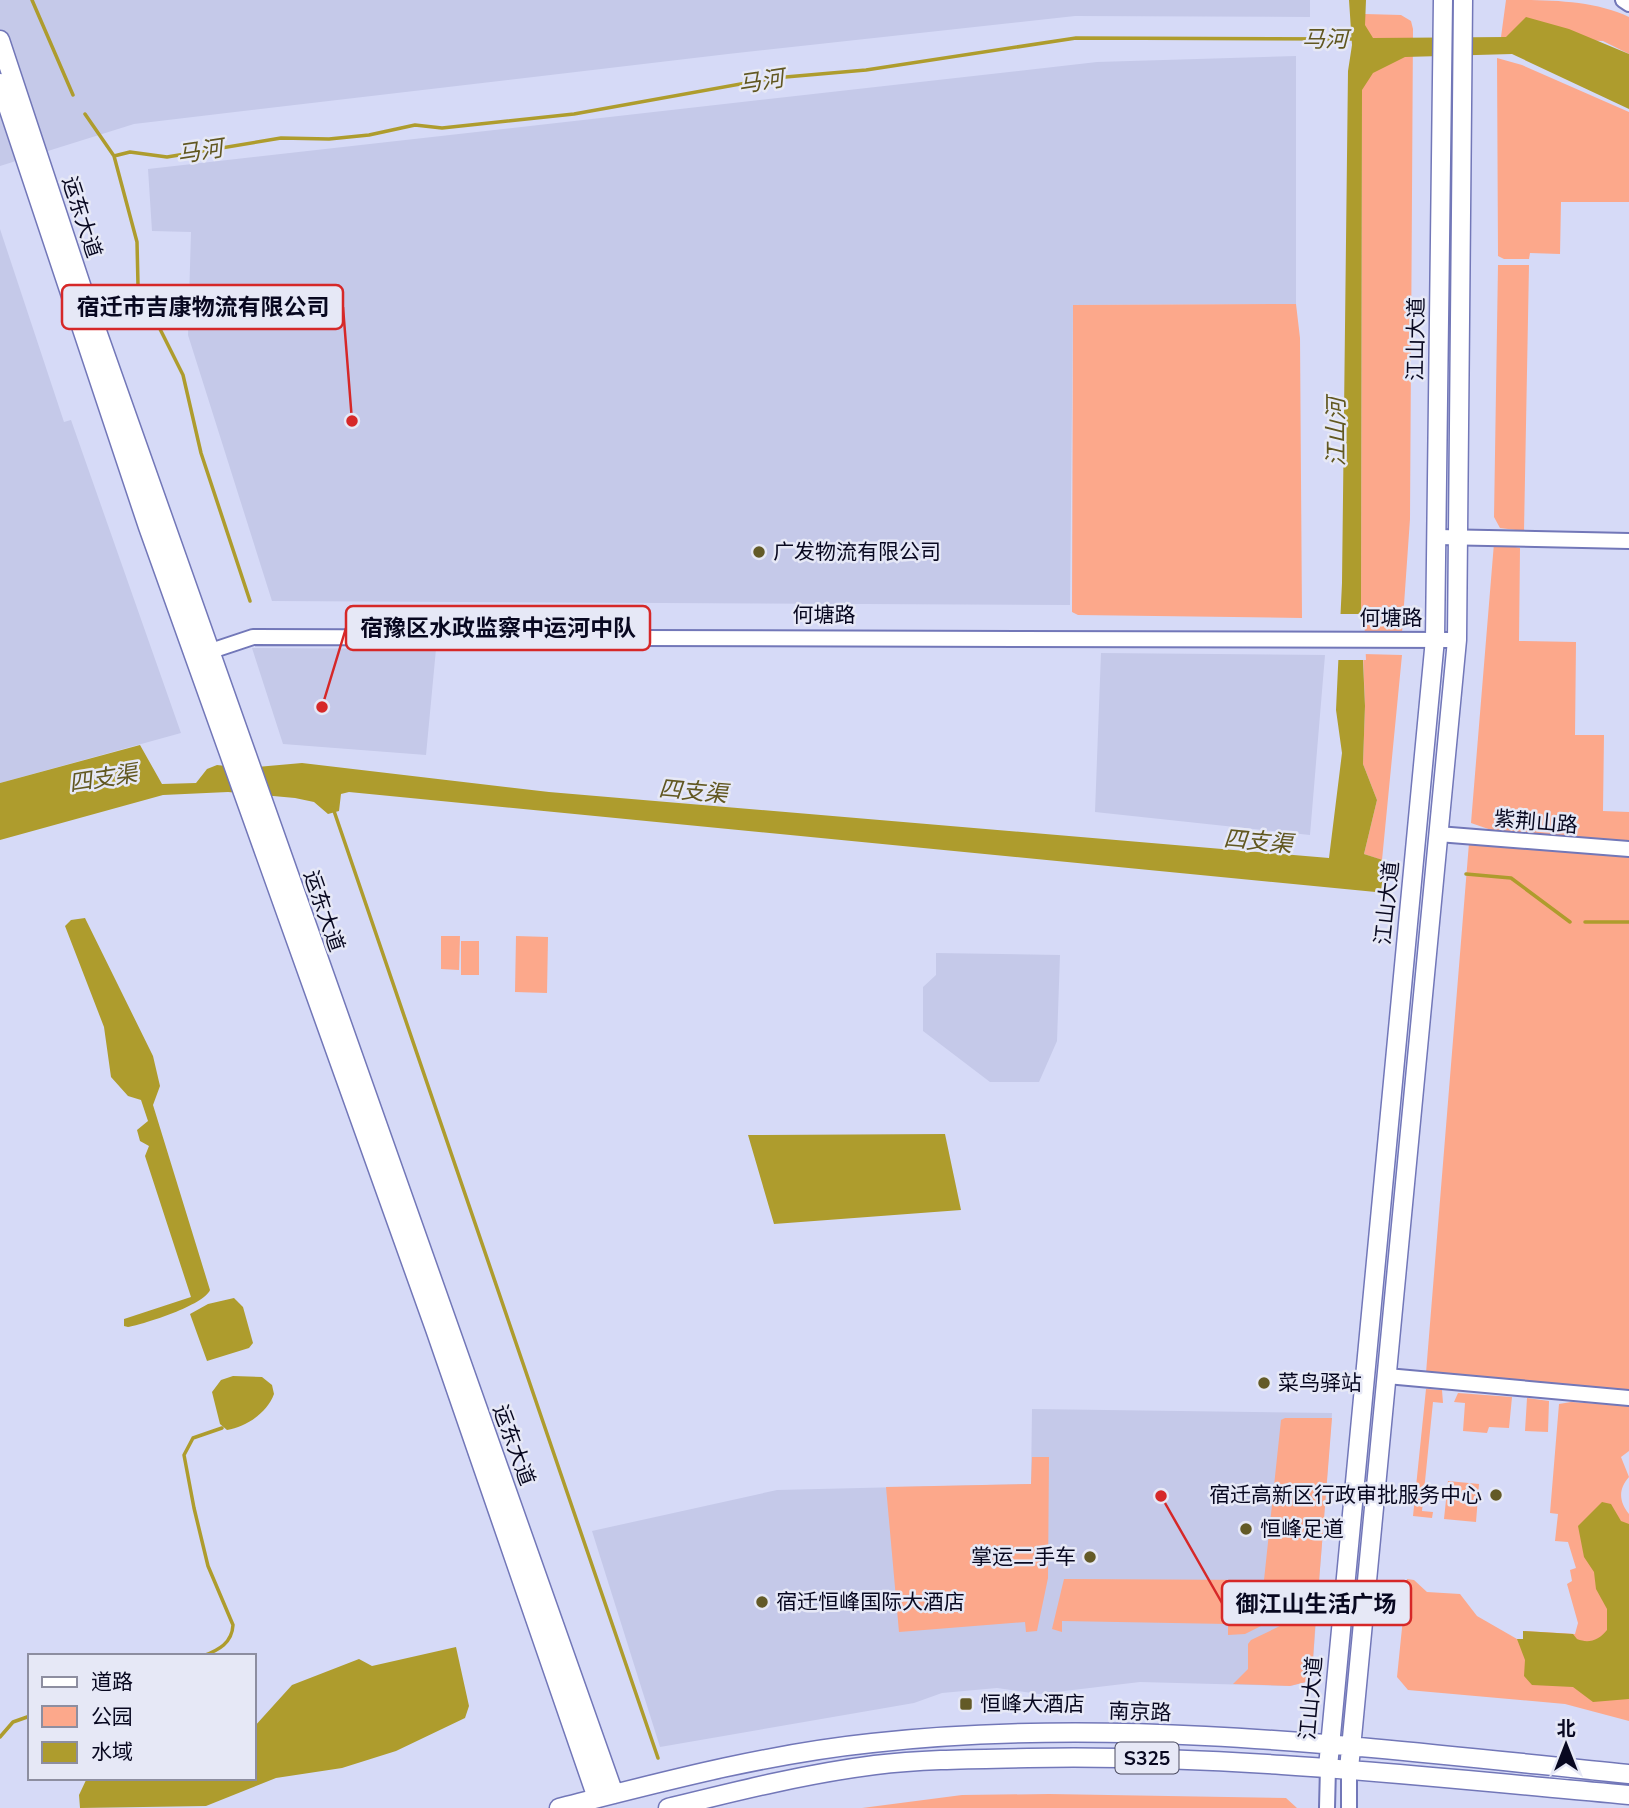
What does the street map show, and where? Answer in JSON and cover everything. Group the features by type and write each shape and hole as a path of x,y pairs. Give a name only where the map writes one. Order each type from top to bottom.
{"main road":[{"name":"江山大道","path":"1328,1767 1435,639 1443,0"},
{"path":"1349,1769 1457,640 1463,0"},
{"name":"运东大道","path":"0,40 202,654 233,763 263,827 605,1796"},
{"name":"运东大道","path":"0,83 90,358 202,654 251,768 263,827"},
{"name":"南京路","path":"565,1806 771,1758 869,1743 940,1736 1114,1733 1351,1745 1629,1774"},
{"name":"S325","path":"668,1808 776,1782 874,1766 938,1760 1113,1756 1328,1767 1629,1795"}],"street":[{"path":"1623,0 1629,4"},
{"path":"1437,537 1629,541"},
{"name":"何塘路","path":"202,654 253,637 1457,640"},
{"name":"紫荆山路","path":"1438,834 1629,849"},
{"path":"1387,1376 1629,1398"},
{"name":"江山大道","path":"1328,1767 1328,1808"},
{"path":"1349,1769 1349,1808"}],"shaded area":[{"path":"0,0 1310,0 1310,17 1075,16 728,54 134,124 0,166"},
{"path":"1296,56 1296,304 1073,305 1070,605 272,601 188,335 191,232 152,231 148,169 1097,62"},
{"path":"0,229 64,422 71,420 181,733 0,783"},
{"path":"252,648 436,649 426,755 283,744"},
{"path":"1101,653 1325,655 1310,835 1095,812"},
{"path":"936,953 1060,955 1057,1041 1039,1082 990,1082 923,1031 923,987 936,975"},
{"path":"1032,1409 1332,1413 1312,1674 1306,1682 1290,1686 1140,1682 1039,1694 997,1688 942,1693 914,1703 660,1747 592,1531 777,1490 1031,1484"}],"green space":[{"path":"1506,0 1585,4 1629,17 1629,54 1603,41 1501,37"},
{"path":"1365,14 1401,15 1411,21 1413,29 1410,519 1402,633 1361,632 1362,90"},
{"path":"1497,58 1522,65 1629,112 1629,202 1561,202 1560,254 1530,253 1529,259 1504,259 1498,256"},
{"path":"1498,265 1529,265 1524,531 1500,528 1494,517"},
{"path":"1296,304 1300,338 1302,618 1078,615 1072,612 1073,305"},
{"path":"1494,543 1520,548 1519,641 1576,642 1575,735 1604,735 1603,811 1629,812 1629,841 1500,833 1471,823"},
{"path":"1363,654 1402,655 1382,860 1364,854 1377,800 1363,764"},
{"path":"1469,843 1629,850 1629,1392 1426,1373"},
{"path":"441,936 460,936 459,970 441,969"},
{"path":"516,936 548,937 547,993 515,992"},
{"path":"461,941 479,941 479,975 461,975"},
{"path":"1426,1389 1442,1390 1443,1403 1433,1402 1422,1511 1433,1512 1432,1518 1413,1516"},
{"path":"1458,1393 1512,1397 1509,1428 1489,1427 1487,1433 1463,1431 1465,1403 1454,1402"},
{"path":"1527,1398 1549,1401 1548,1432 1525,1431"},
{"path":"1571,1402 1629,1406 1629,1451 1621,1457 1629,1477 1621,1496 1629,1514 1629,1721 1565,1704 1408,1690 1397,1677 1407,1579 1414,1580 1427,1592 1460,1594 1477,1616 1517,1639 1523,1639 1523,1631 1575,1634 1578,1623 1567,1584 1572,1581 1570,1570 1576,1568 1568,1542 1555,1541 1558,1514 1550,1513 1559,1404"},
{"path":"1332,1418 1318,1594 1313,1600 1245,1634 1228,1635 1228,1624 1062,1621 1062,1632 1052,1629 1064,1579 1264,1580 1281,1420"},
{"path":"1032,1457 1049,1457 1048,1578 1037,1631 1026,1632 1025,1622 899,1632 886,1487 1031,1484"},
{"path":"1448,1481 1479,1484 1476,1522 1444,1519"},
{"path":"1307,1613 1316,1615 1312,1674 1306,1682 1290,1686 1233,1684 1248,1669 1248,1644 1251,1640"},
{"path":"962,1795 1286,1798 1297,1808 862,1808"}],"water":[{"path":"1349,0 1366,0 1365,25 1373,38 1506,37 1526,17 1569,29 1629,54 1629,109 1512,54 1405,57 1373,73 1362,90 1363,764 1377,800 1364,854 1392,863 1386,893 349,792 341,794 339,811 328,814 314,802 295,798 228,792 163,795 0,840 0,783 140,745 162,784 196,783 207,769 217,765 244,768 302,763 549,792 1329,858 1342,753 1336,710 1342,583 1348,71 1352,45"},
{"path":"85,918 153,1056 160,1086 153,1105 210,1290 186,1308 128,1327 124,1326 124,1319 191,1297 145,1156 149,1146 140,1141 137,1130 148,1121 141,1100 128,1096 111,1077 104,1027 65,926 71,920"},
{"path":"945,1134 961,1210 774,1224 748,1135"},
{"path":"234,1298 243,1307 253,1343 249,1348 207,1361 190,1314 208,1304"},
{"path":"233,1376 262,1377 272,1385 274,1394 255,1418 227,1430 220,1424 212,1392 221,1380"},
{"path":"1602,1502 1611,1504 1621,1521 1629,1524 1629,1699 1593,1702 1573,1687 1532,1685 1524,1676 1525,1660 1517,1639 1523,1639 1523,1631 1573,1634 1577,1639 1590,1641 1597,1639 1607,1630 1607,1609 1596,1589 1594,1572 1584,1557 1578,1526"},
{"path":"456,1647 469,1706 465,1718 396,1751 342,1768 276,1778 206,1806 80,1808 79,1795 86,1780 256,1780 256,1725 292,1685 359,1659 372,1666"}],"pier":[{"path":"1337,614 1364,614 1366,660 1335,660"}],"waterway":[{"path":"32,0 73,95"},
{"name":"马河","path":"114,156 130,152 167,157 281,138 329,139 369,135 415,125 442,128 574,114 774,78 866,70 1076,38 1354,39"},
{"path":"85,114 114,156 137,242 138,285 183,375 201,453 250,601"},
{"path":"333,808 658,1758"},
{"name":"四支渠","path":"1466,874 1511,878 1570,922"},
{"name":"四支渠","path":"1585,922 1629,922"},
{"path":"207,1654 224,1645 230,1637 233,1625 208,1566 184,1455 193,1438 222,1428"},
{"path":"0,1737 13,1722 28,1717"}],"place":[{"name":"宿迁市吉康物流有限公司","path":"352,421"},
{"name":"广发物流有限公司","path":"759,552"},
{"name":"宿豫区水政监察中运河中队","path":"322,707"},
{"name":"菜鸟驿站","path":"1264,1383"},
{"name":"宿迁高新区行政审批服务中心","path":"1496,1495"},
{"name":"御江山生活广场","path":"1161,1496"},
{"name":"恒峰足道","path":"1246,1529"},
{"name":"掌运二手车","path":"1090,1557"},
{"name":"宿迁恒峰国际大酒店","path":"762,1602"},
{"name":"恒峰大酒店","path":"966,1704"}],"water label":[{"name":"江山河","path":"1336,432"}]}
